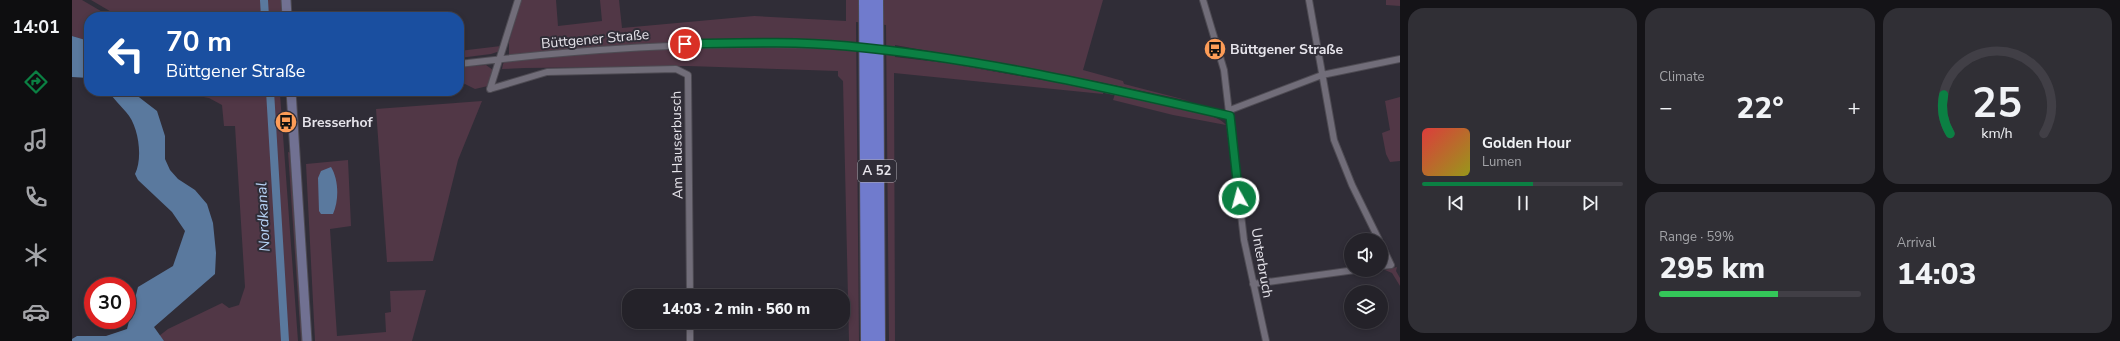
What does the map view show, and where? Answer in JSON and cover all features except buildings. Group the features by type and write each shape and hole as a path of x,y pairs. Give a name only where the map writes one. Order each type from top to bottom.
{"highway":[{"name":"A 52","path":"865,0 866,341"},
{"name":"A 52","path":"877,0 879,341"}],"main road":[{"path":"286,0 287,12"},
{"path":"291,96 307,341"}],"street":[{"path":"500,59 518,0"},
{"name":"Unterbruch","path":"1203,0 1224,70 1244,240 1266,341"},
{"path":"1309,0 1334,140 1352,185 1376,233"},
{"name":"Büttgener Straße","path":"464,63 500,59 685,44 782,43 846,46 896,52 1036,74 1230,113"},
{"name":"Am Hauserbusch","path":"500,59 490,89 547,72 676,69 688,75 690,289"},
{"path":"1230,113 1322,75 1400,59"},
{"path":"1388,257 1392,265 1388,265"},
{"path":"1253,284 1344,272"},
{"path":"690,329 690,341"}],"shaded area":[{"path":"72,0 82,0 102,12 84,12 84,40 72,36"},
{"path":"91,0 282,0 283,12 111,12"},
{"path":"521,0 556,0 558,26 602,21 600,0 619,0 622,28 754,16 846,21 846,0 1103,0 1083,70 1123,81 1124,84 1190,101 1089,80 895,45 895,57 946,63 1094,89 1103,92 1103,94 894,73 895,341 889,341 886,25 856,22 859,341 849,341 850,289 848,289 843,81 838,76 838,71 688,66 502,69 503,64 509,54 509,42"},
{"path":"1386,0 1400,0 1400,6 1386,5"},
{"path":"501,46 500,51 491,54 464,57 464,50"},
{"path":"486,65 493,70 488,86 475,89 464,84 464,67"},
{"path":"1115,94 1193,110 1220,120 1226,125 1173,115 1113,100"},
{"path":"198,96 280,96 298,341 164,341 159,336 168,329 222,303 229,308 239,305 245,287 235,126 224,126 222,105 209,98"},
{"path":"1400,97 1400,161 1390,162 1386,154 1382,133 1390,130 1385,101"},
{"path":"482,101 458,160 433,261 387,262 376,109"},
{"path":"288,152 291,153 303,341 301,341"},
{"path":"348,160 351,226 330,229 337,336 386,332 385,313 391,312 390,291 426,290 412,341 315,341 306,164"},
{"path":"1397,267 1396,271 1400,278 1400,286 1392,273 1388,271 1388,269"}],"water":[{"path":"72,36 84,40 84,78 72,77"},
{"path":"112,96 138,96 157,111 165,136 165,159 170,170 178,179 195,190 207,204 213,223 216,253 215,274 154,327 164,341 72,341 72,339 77,336 106,336 127,329 136,329 136,295 138,287 173,266 185,231 172,212 138,180 135,174 139,160 139,151 137,134 130,118"},
{"path":"331,167 337,184 335,209 333,214 321,214 319,211 318,178 321,171"}],"waterway":[{"name":"Nordkanal","path":"264,0 265,12"},
{"name":"Nordkanal","path":"270,96 285,341"}],"place":[{"name":"Büttgener Straße","path":"1215,49"},
{"name":"Bresserhof","path":"286,122"}],"route":[{"path":"685,44 782,43 846,46 896,52 1036,74 1129,92 1230,116 1239,198"}]}
